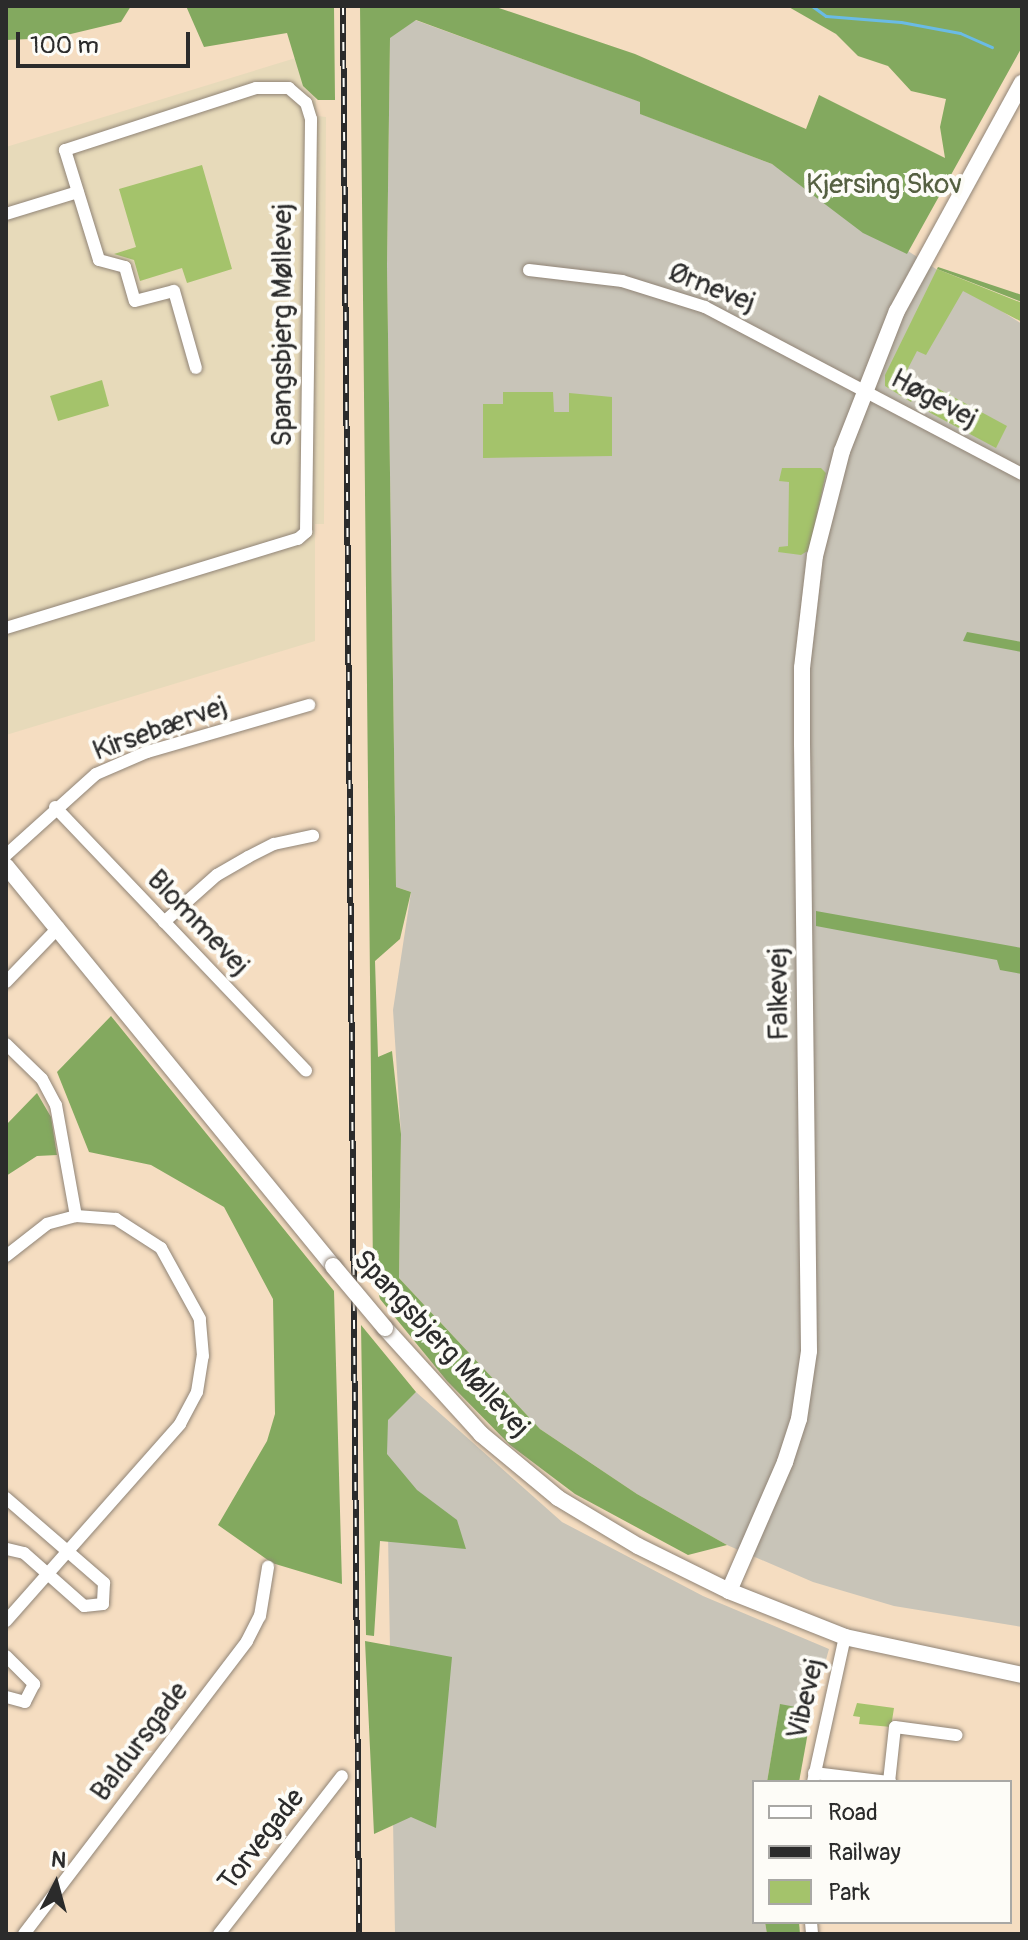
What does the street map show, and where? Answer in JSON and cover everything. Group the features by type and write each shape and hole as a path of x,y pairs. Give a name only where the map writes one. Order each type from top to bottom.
{"street":[{"name":"Falkevej","path":"729,1591 785,1462 806,1378 802,668 827,505 864,389 897,311 1022,83"},
{"name":"Spangsbjerg Møllevej","path":"6,628 298,539 307,525 311,119 306,103 289,88 272,84 65,150 99,260 125,267 135,301 174,291 196,368"},
{"path":"6,214 78,192"},
{"name":"Ørnevej","path":"529,270 622,281 705,307 864,389"},
{"name":"Høgevej","path":"864,389 1022,474"},
{"name":"Kirsebærvej","path":"6,855 55,807 96,774 147,752 309,705"},
{"name":"Blommevej","path":"55,807 306,1071"},
{"path":"164,922 237,863 274,844 313,836"},
{"name":"Spangsbjerg Møllevej","path":"6,866 385,1328 481,1434 558,1498 638,1546 729,1591 845,1637 1022,1675"},
{"path":"6,982 59,927"},
{"path":"6,1044 42,1079 56,1105 76,1216"},
{"path":"6,1256 47,1224 76,1216 116,1219 161,1248 200,1319 203,1356 197,1392 180,1424 6,1621"},
{"path":"6,1498 104,1583 103,1604 84,1606 24,1553 6,1549"},
{"name":"Baldursgade","path":"24,1934 247,1641 260,1616 268,1567"},
{"name":"Vibevej","path":"845,1637 813,1777 859,1780"},
{"path":"6,1656 34,1684 25,1702 6,1697"},
{"name":"Vibevej","path":"889,1780 895,1727 956,1735"},
{"name":"Torvegade","path":"219,1934 342,1776"}],"shaded area":[{"path":"415,20 641,102 641,114 772,164 1022,324 1022,1627 894,1606 813,1582 727,1545 637,1494 540,1429 399,1278 401,1134 393,1010 411,892 396,887 387,267 390,37"},
{"path":"312,53 317,116 326,117 324,524 315,524 315,641 6,735 6,147"},
{"path":"416,1392 562,1522 703,1596 829,1649 812,1710 780,1705 767,1780 752,1780 752,1924 765,1924 767,1934 395,1934 386,1420"}],"green space":[{"path":"6,6 131,6 121,22 54,38 6,40"},
{"path":"186,6 334,6 335,100 318,100 303,86 287,33 204,47"},
{"name":"Kjersing Skov","path":"360,6 493,6 635,54 806,129 819,95 945,158 940,127 946,99 911,91 888,66 858,56 836,34 787,6 1022,6 1022,47 907,254 863,233 772,164 640,114 640,102 416,20 390,38 387,266 396,887 411,892 400,939 375,961 378,1057 392,1051 401,1134 399,1278 540,1429 637,1494 727,1545 688,1555 575,1494 510,1445 447,1381 380,1299 373,1271"},
{"path":"202,165 232,269 187,283 182,268 140,281 134,260 114,254 136,247 119,189"},
{"path":"937,269 1022,303 1022,322 963,291 926,355 917,351 900,384 914,398 911,402 885,386 885,375"},
{"path":"937,269 1022,295 1022,302"},
{"path":"102,380 109,406 58,421 50,396"},
{"path":"937,388 1007,426 996,448 925,410"},
{"path":"503,392 553,392 554,412 569,412 569,393 612,397 612,456 483,458 483,404 503,404"},
{"path":"782,468 821,468 826,473 809,550 801,555 778,552 779,547 788,546 789,482 779,481"},
{"path":"967,632 1022,642 1022,652 963,641"},
{"path":"816,911 1022,948 1022,974 1000,970 997,960 816,926"},
{"path":"111,1016 334,1291 342,1584 272,1563 218,1525 267,1441 275,1414 273,1299 224,1207 151,1165 89,1152 57,1072"},
{"path":"37,1093 51,1117 57,1155 37,1156 6,1176 6,1125"},
{"path":"361,1325 416,1392 388,1420 387,1454 417,1490 457,1520 466,1549 380,1541 374,1636 366,1635"},
{"path":"365,1641 452,1657 436,1828 411,1817 374,1834"},
{"path":"857,1703 894,1708 891,1727 859,1724 860,1717 853,1716"},
{"path":"780,1704 812,1710 799,1780 767,1780"},
{"path":"765,1924 799,1924 800,1934 767,1934"}],"waterway":[{"path":"812,6 826,16 901,22 960,33 992,47"}],"railway":[{"path":"343,6 359,1934"}]}
